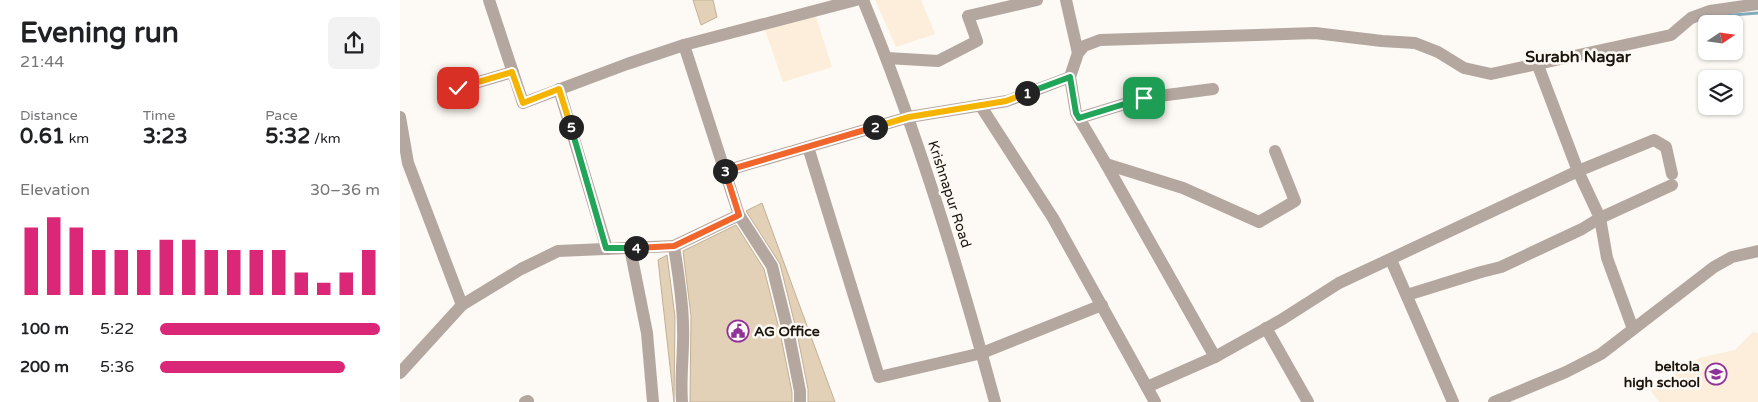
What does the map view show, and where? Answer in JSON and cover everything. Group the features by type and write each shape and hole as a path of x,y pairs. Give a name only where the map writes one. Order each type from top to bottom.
{"street":[{"path":"489,0 523,103 684,45 856,0"},
{"name":"Krishnapur Road","path":"863,0 909,117 961,279 995,402"},
{"path":"887,58 938,61 977,41 968,16 1037,0"},
{"path":"1066,0 1078,53"},
{"path":"1215,357 1076,113 1070,77 1078,53 1084,46 1100,40 1315,33 1415,43 1438,52 1464,68 1491,74 1671,35 1691,18 1710,11 1758,4"},
{"path":"684,45 739,215 772,266 789,334 800,391 800,402"},
{"path":"1538,63 1578,171 1600,218 1607,258 1633,329"},
{"path":"458,88 512,72"},
{"path":"725,171 909,117 1006,101 1070,77"},
{"path":"559,89 606,248"},
{"path":"1079,118 1144,98 1213,89"},
{"path":"980,105 1054,218 1155,402"},
{"path":"400,117 408,163 462,305"},
{"path":"1147,387 1215,357 1339,284 1578,171 1654,140 1666,147 1672,180 1582,229 1501,267 1407,295"},
{"path":"808,147 878,377 982,353 1102,306"},
{"path":"1106,164 1183,188 1259,222 1296,201 1274,151"},
{"path":"400,373 462,305 521,269 558,251 674,246 739,215"},
{"path":"674,246 684,329 681,371 682,402"},
{"path":"630,248 647,333 653,402"},
{"path":"1494,402 1566,372 1600,354 1714,267 1732,257 1758,251"},
{"path":"1391,260 1453,402"},
{"path":"1266,328 1308,402"}],"shaded area":[{"path":"875,0 921,0 935,34 896,47"},
{"path":"815,14 832,67 783,82 763,24"},
{"name":"beltola high school","path":"1753,332 1758,333 1758,402 1659,402 1651,391 1699,358 1735,350"}],"building":[{"path":"693,0 713,0 717,17 701,25"},
{"path":"762,203 835,402 808,402 808,389 797,333 780,264 746,211"},
{"path":"736,225 764,269 781,337 792,392 792,402 690,402 691,316 683,251"},
{"path":"667,255 675,317 674,402 658,260"}],"waterway":[{"path":"1732,15 1758,13"}],"place":[{"name":"AG Office","path":"738,331"},
{"name":"beltola high school","path":"1716,374"}],"district":[{"name":"Surabh Nagar","path":"1578,56"}],"route":[{"path":"458,88 512,72 523,103 559,89 606,248 674,246 739,215 725,171 909,117 1006,101 1070,77 1076,113 1079,118 1144,98"}]}
